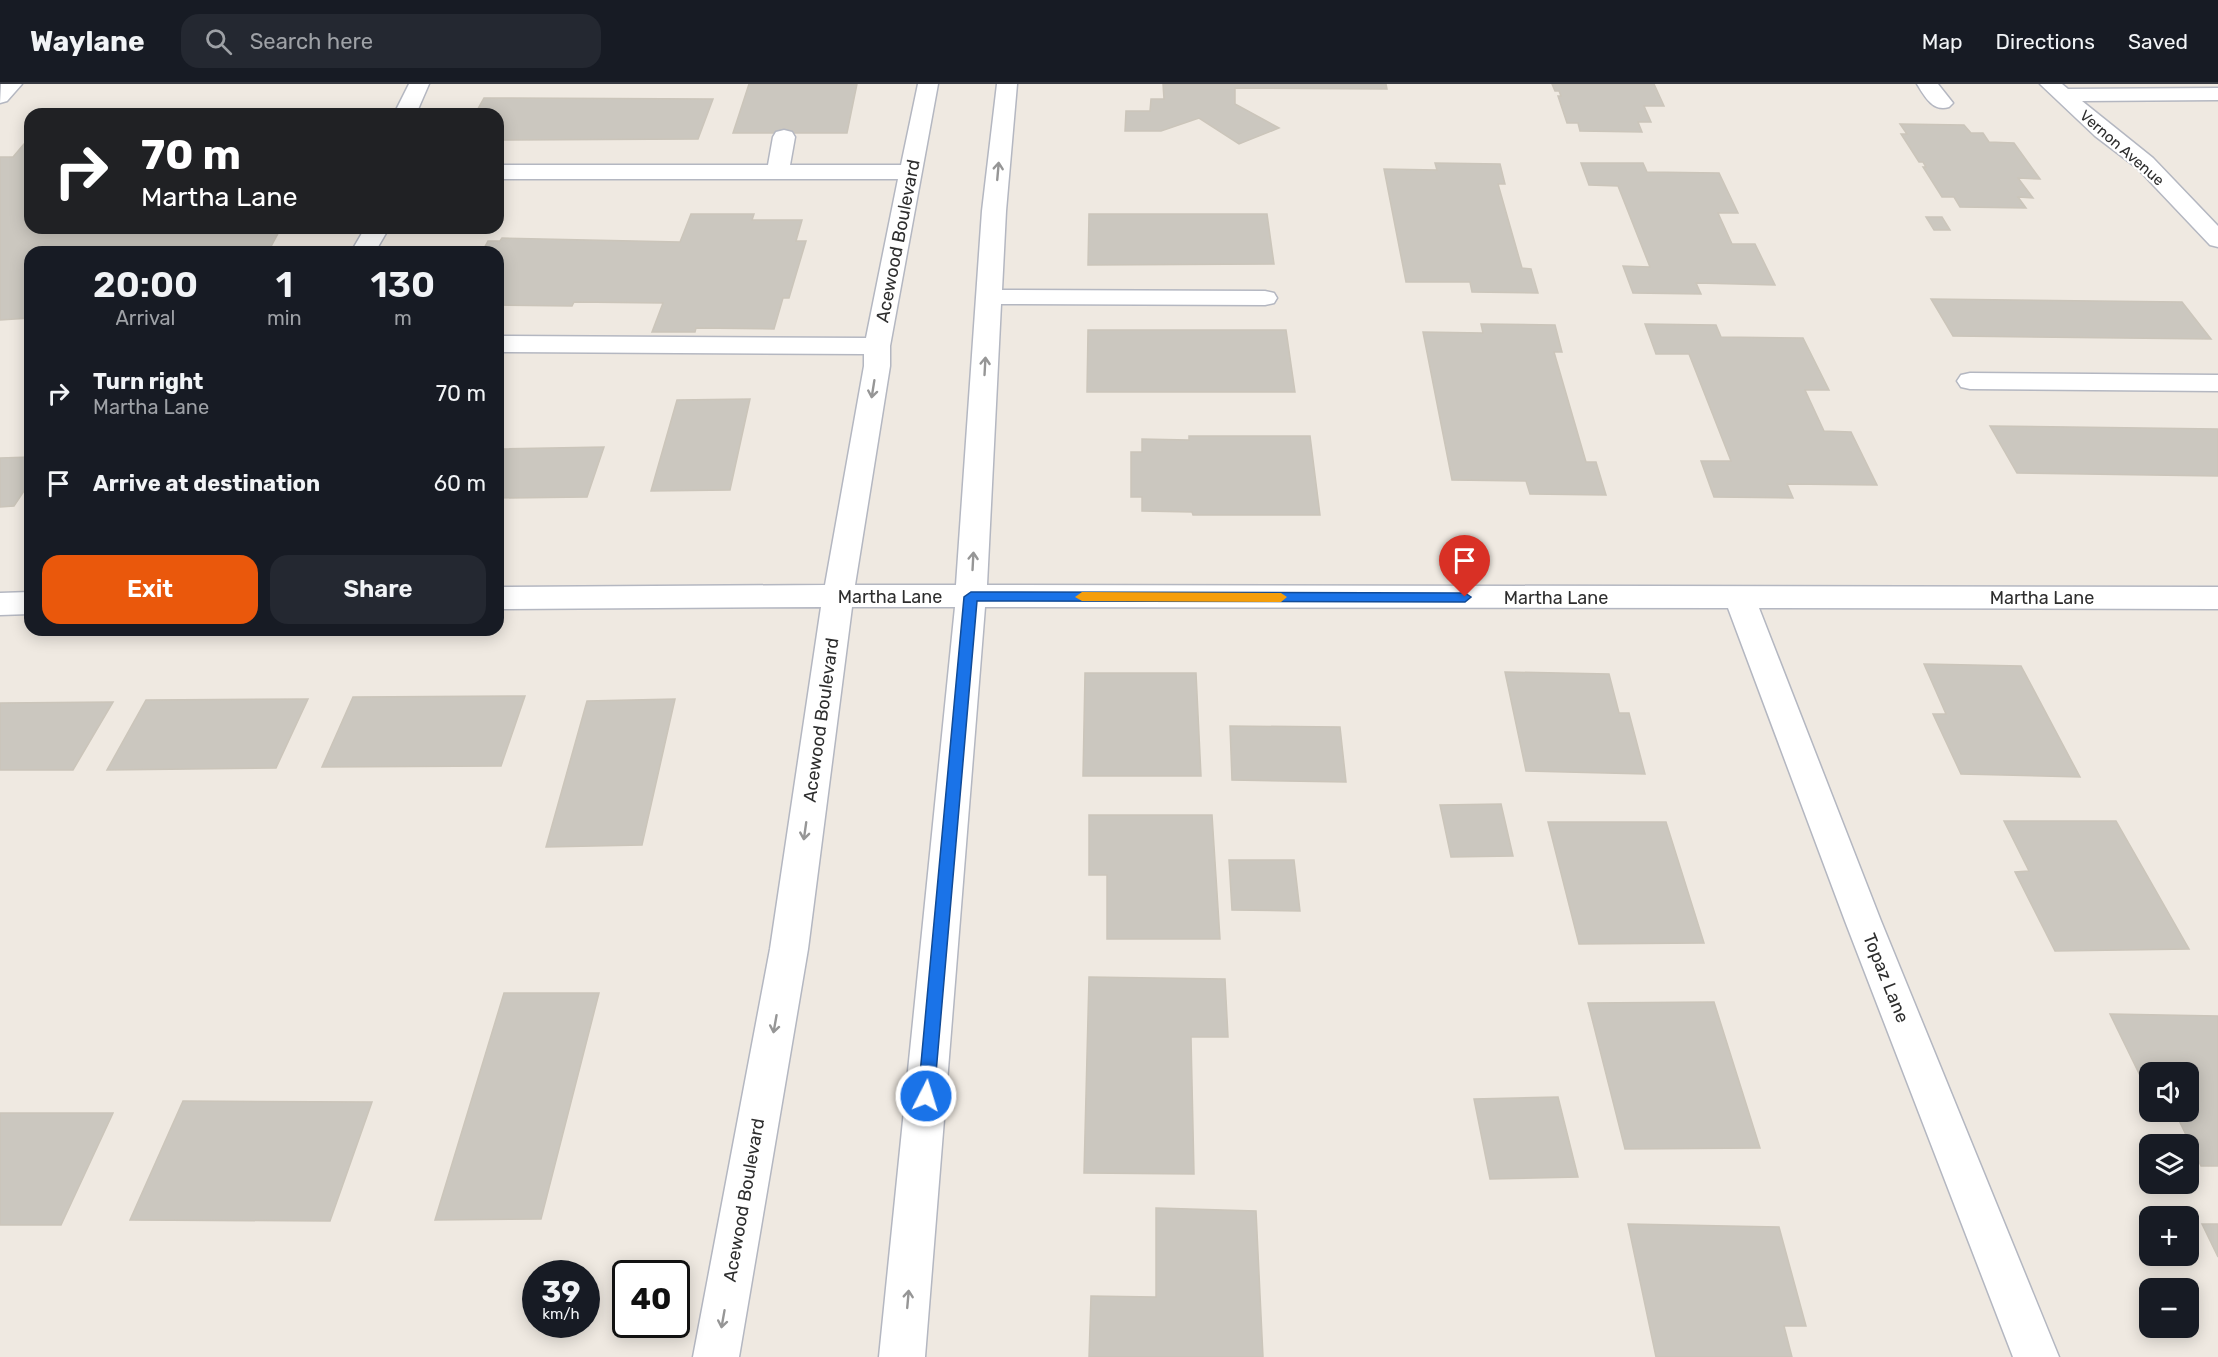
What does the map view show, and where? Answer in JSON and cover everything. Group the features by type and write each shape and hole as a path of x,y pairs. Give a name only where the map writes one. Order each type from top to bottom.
{"street":[{"path":"408,108 419,84"},
{"name":"Acewood Boulevard","path":"716,1357 789,949 838,596 877,366 877,346 928,84"},
{"path":"903,1357 971,597 994,211 1006,84"},
{"path":"1927,84 1942,104"},
{"path":"2056,90 2218,94"},
{"name":"Vernon Avenue","path":"2056,90 2145,163 2218,240"},
{"path":"778,172 784,137"},
{"path":"504,172 911,172"},
{"path":"989,297 1265,298"},
{"path":"504,344 877,346"},
{"path":"1970,381 2218,383"},
{"name":"Martha Lane","path":"504,598 838,596 2218,598"},
{"name":"Topaz Lane","path":"1740,598 1863,921 2036,1357"},
{"path":"0,604 24,603"}],"building":[{"path":"749,84 857,84 847,133 733,133"},
{"path":"1163,84 1386,84 1387,89 1235,88 1235,104 1279,128 1239,144 1199,118 1161,131 1125,131 1126,111 1150,111 1151,99 1164,99"},
{"path":"1552,84 1654,84 1664,106 1644,106 1651,122 1638,122 1642,132 1580,131 1578,123 1567,123 1558,96 1561,96"},
{"path":"484,98 713,99 698,139 504,140 504,108 478,108"},
{"path":"1900,124 1964,125 1971,133 1983,133 1989,142 2014,143 2040,179 2018,178 2033,198 2018,197 2026,208 1960,207 1954,197 1942,197 1923,167 1926,167 1923,162 1919,162 1901,134 1907,134"},
{"path":"24,144 24,234 278,234 271,246 24,246 24,318 0,320 0,157 13,157"},
{"path":"1435,163 1500,164 1505,184 1498,184 1522,268 1531,269 1538,293 1472,292 1470,282 1406,282 1384,169 1437,170"},
{"path":"1581,163 1643,163 1647,172 1719,173 1738,213 1718,213 1732,244 1755,244 1775,285 1696,283 1701,294 1633,293 1623,266 1650,267 1618,186 1589,185"},
{"path":"691,214 754,214 752,220 802,220 796,241 806,241 789,298 783,298 774,329 696,328 695,332 652,332 663,303 574,302 572,306 504,305 504,246 485,246 488,241 500,241 502,238 680,242"},
{"path":"1089,214 1267,214 1274,264 1088,265"},
{"path":"1926,217 1942,217 1950,230 1934,230"},
{"path":"1931,299 2182,302 2211,339 1953,336"},
{"path":"1481,324 1555,325 1562,352 1554,352 1586,462 1596,462 1606,495 1530,494 1526,481 1452,480 1423,332 1483,333"},
{"path":"1645,324 1716,325 1721,337 1803,338 1829,390 1805,390 1824,431 1851,432 1877,485 1787,484 1793,498 1714,497 1701,461 1731,461 1689,354 1656,354"},
{"path":"1088,330 1286,330 1295,392 1087,392"},
{"path":"750,399 730,490 651,491 677,400"},
{"path":"1990,426 2218,429 2218,476 2017,473"},
{"path":"1189,436 1310,436 1320,515 1193,515 1192,512 1142,511 1142,497 1131,497 1131,452 1142,452 1142,439 1189,440"},
{"path":"604,447 587,497 504,498 504,449"},
{"path":"24,457 24,491 14,506 0,507 0,458"},
{"path":"1924,664 2021,666 2080,777 1961,774 1933,714 1946,714"},
{"path":"1505,672 1609,674 1619,713 1629,713 1645,774 1526,771"},
{"path":"1085,673 1196,673 1201,776 1083,776"},
{"path":"525,696 501,766 322,767 353,697"},
{"path":"308,699 276,768 107,770 146,700"},
{"path":"675,699 642,845 546,847 587,701"},
{"path":"113,702 73,770 0,770 0,703"},
{"path":"1230,726 1340,727 1346,782 1232,780"},
{"path":"1501,804 1513,856 1451,857 1440,805"},
{"path":"1089,815 1212,815 1220,939 1107,939 1107,875 1089,875"},
{"path":"2004,821 2116,821 2189,949 2055,951 2015,872 2029,871"},
{"path":"1548,822 1666,822 1704,943 1579,944"},
{"path":"1229,860 1294,860 1300,911 1232,910"},
{"path":"1089,977 1225,979 1228,1037 1191,1037 1194,1174 1084,1173"},
{"path":"504,993 599,993 541,1219 435,1220"},
{"path":"1714,1002 1760,1148 1625,1149 1588,1003"},
{"path":"2110,1014 2218,1016 2218,1166 2201,1166 2199,1134 2186,1134 2180,1122 2199,1122 2199,1062 2139,1062 2139,1073"},
{"path":"1558,1097 1578,1177 1490,1179 1474,1099"},
{"path":"183,1101 372,1102 330,1221 130,1220"},
{"path":"0,1113 113,1113 61,1225 0,1225"},
{"path":"1156,1208 1256,1211 1263,1357 1089,1357 1091,1296 1156,1297"},
{"path":"1628,1224 1779,1227 1806,1326 1784,1326 1792,1357 1656,1357"},
{"path":"2202,1224 2218,1224 2218,1257"}],"slow traffic":[{"path":"1082,597 1281,597"}],"route":[{"path":"926,1096 971,597 1465,597"}]}
